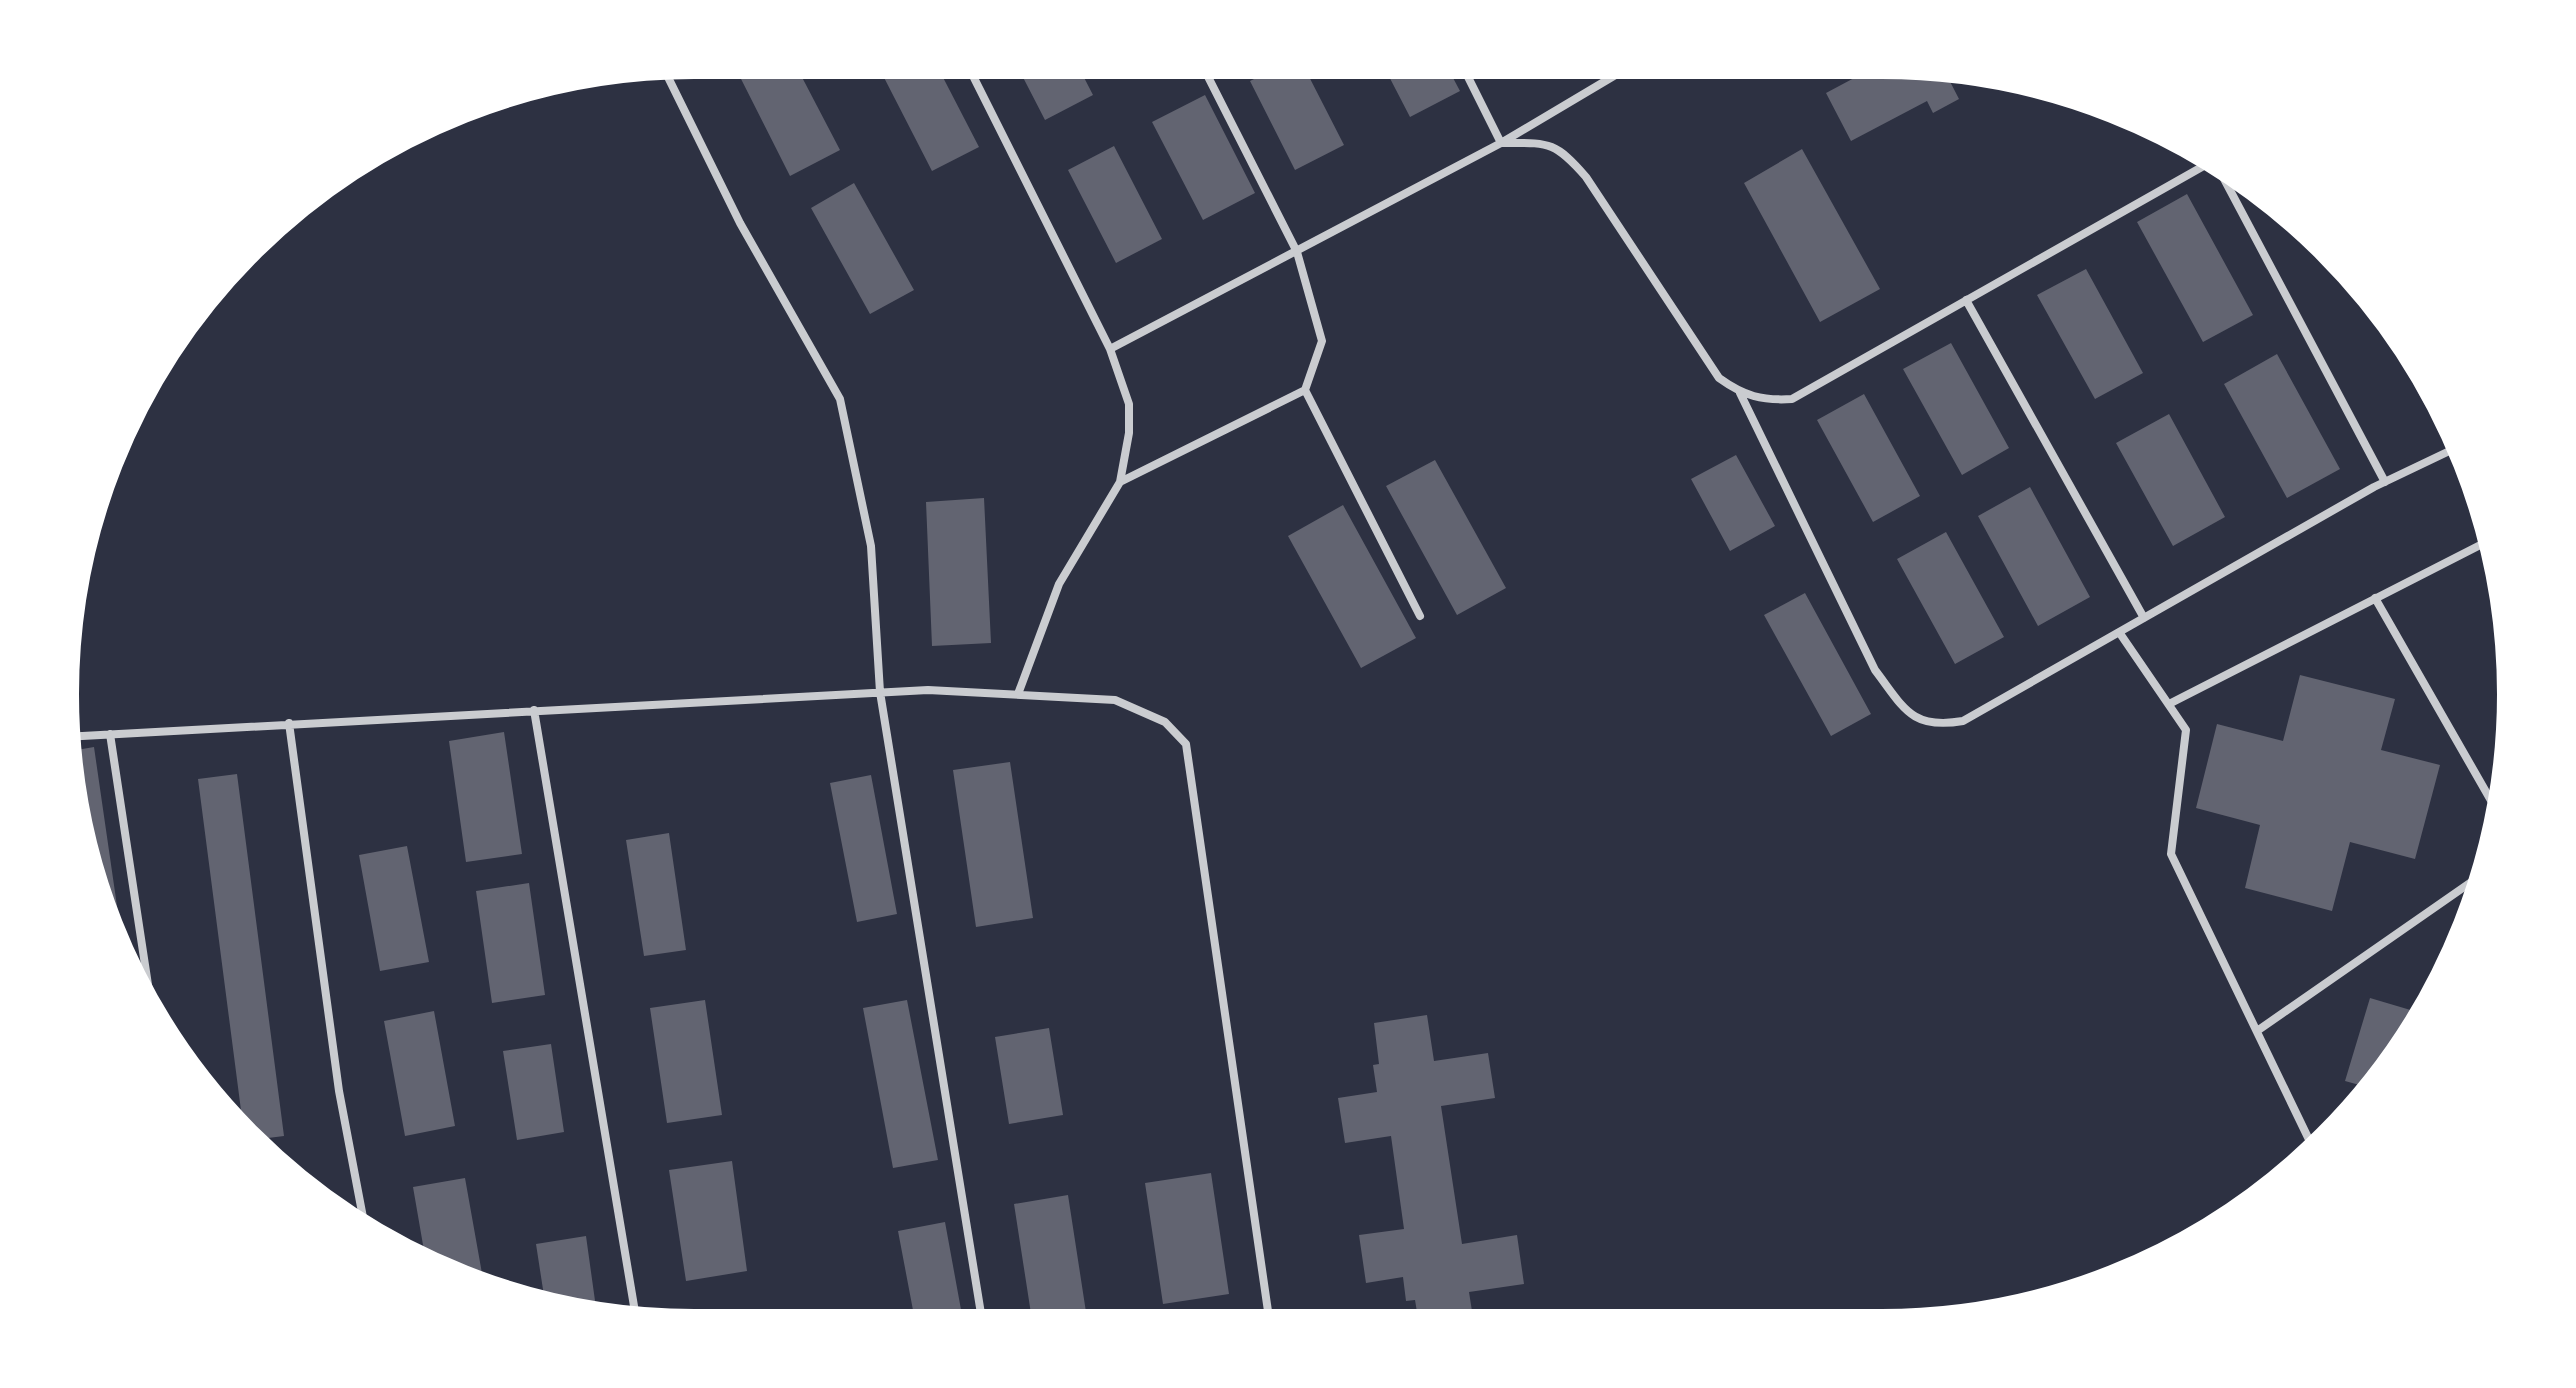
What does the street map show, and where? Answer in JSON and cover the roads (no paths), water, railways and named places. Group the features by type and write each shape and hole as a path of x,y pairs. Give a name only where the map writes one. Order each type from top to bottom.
{"street":[{"path":"972,74 1110,349 1129,404 1129,433 1120,482 1059,584 1018,694"},
{"path":"1120,482 1305,390 1322,341 1297,252 1207,74"},
{"path":"1466,74 1501,143"},
{"path":"1110,349 1501,143 1617,74"},
{"path":"667,75 740,223 840,399 871,546 880,692 981,1314"},
{"path":"1501,143 1540,143 1562,149 1586,177 1719,378 1740,393 1765,401 1792,399 2205,165"},
{"path":"2225,177 2385,482"},
{"path":"1966,300 2144,618"},
{"path":"1305,390 1420,616"},
{"path":"1740,393 1875,670 1905,709 1926,723 1963,721 2385,482 2452,450"},
{"path":"2169,704 2483,543"},
{"path":"2375,598 2492,803"},
{"path":"2119,632 2186,730 2171,854 2310,1142"},
{"path":"75,736 928,690 1115,700 1165,722 1186,744 1268,1314"},
{"path":"534,710 635,1311"},
{"path":"289,723 339,1091 363,1218"},
{"path":"110,734 148,988"},
{"path":"2257,1031 2473,881"}]}
